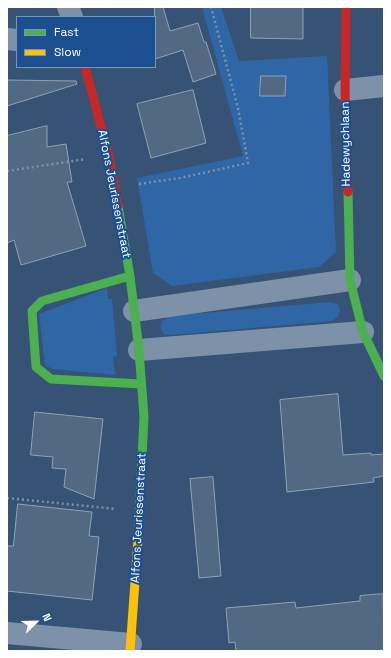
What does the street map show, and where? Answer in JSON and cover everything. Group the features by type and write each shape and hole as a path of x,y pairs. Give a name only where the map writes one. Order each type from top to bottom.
{"street":[{"name":"Hadewychlaan","path":"346,7 345,90 350,280 363,332 384,376"},
{"name":"Alfons Jeurissenstraat","path":"85,68 109,156 130,276 144,417 140,511 130,648"},
{"path":"345,90 384,86"},
{"path":"130,276 42,301 32,311 36,367 51,380 141,384"},
{"path":"134,311 350,280"},
{"path":"138,350 363,332"},
{"path":"7,633 130,648"}],"path":[{"path":"114,185 140,184 180,178 248,163 238,108 211,7"},
{"path":"7,171 109,156"},
{"path":"7,498 140,511"}],"shaded area":[{"path":"202,7 221,7 239,61 327,56 336,252 319,267 172,286 153,273 137,178 243,156"},
{"path":"107,288 108,299 112,299 117,356 113,357 115,375 52,369 45,365 39,314"},
{"path":"330,302 338,304 340,310 338,317 332,321 171,335 164,334 161,329 162,321 170,316"}],"building":[{"path":"155,7 163,7 170,31 198,23 204,42 206,42 216,74 193,82 183,50 156,59"},
{"path":"251,7 303,7 303,39 251,38"},
{"path":"261,76 286,76 285,96 260,96"},
{"path":"7,80 76,81 77,84 7,106"},
{"path":"193,90 206,143 151,158 137,104"},
{"path":"47,126 47,147 66,144 72,182 67,182 86,246 21,265 14,240 7,243 7,136"},
{"path":"338,394 343,455 371,453 371,455 384,454 384,476 373,478 374,482 287,492 280,400"},
{"path":"35,412 103,419 94,499 64,487 66,469 52,468 53,457 31,455"},
{"path":"213,477 221,576 199,578 190,479"},
{"path":"18,504 92,512 89,536 99,537 92,600 7,591 7,546 13,546"},
{"path":"383,594 384,651 236,651 235,642 229,643 226,608 295,602 296,608 360,601 360,596"}],"traffic: fast":[{"path":"348,192 350,280 363,332 384,376"},
{"path":"118,206 130,276 139,350 144,417 138,540"},
{"path":"130,276 42,301 32,311 36,367 51,379 141,384"}],"traffic: slow":[{"path":"130,651 138,540"}],"traffic: jam":[{"path":"346,7 345,90 348,192"},
{"path":"85,68 109,156 118,206"}]}
